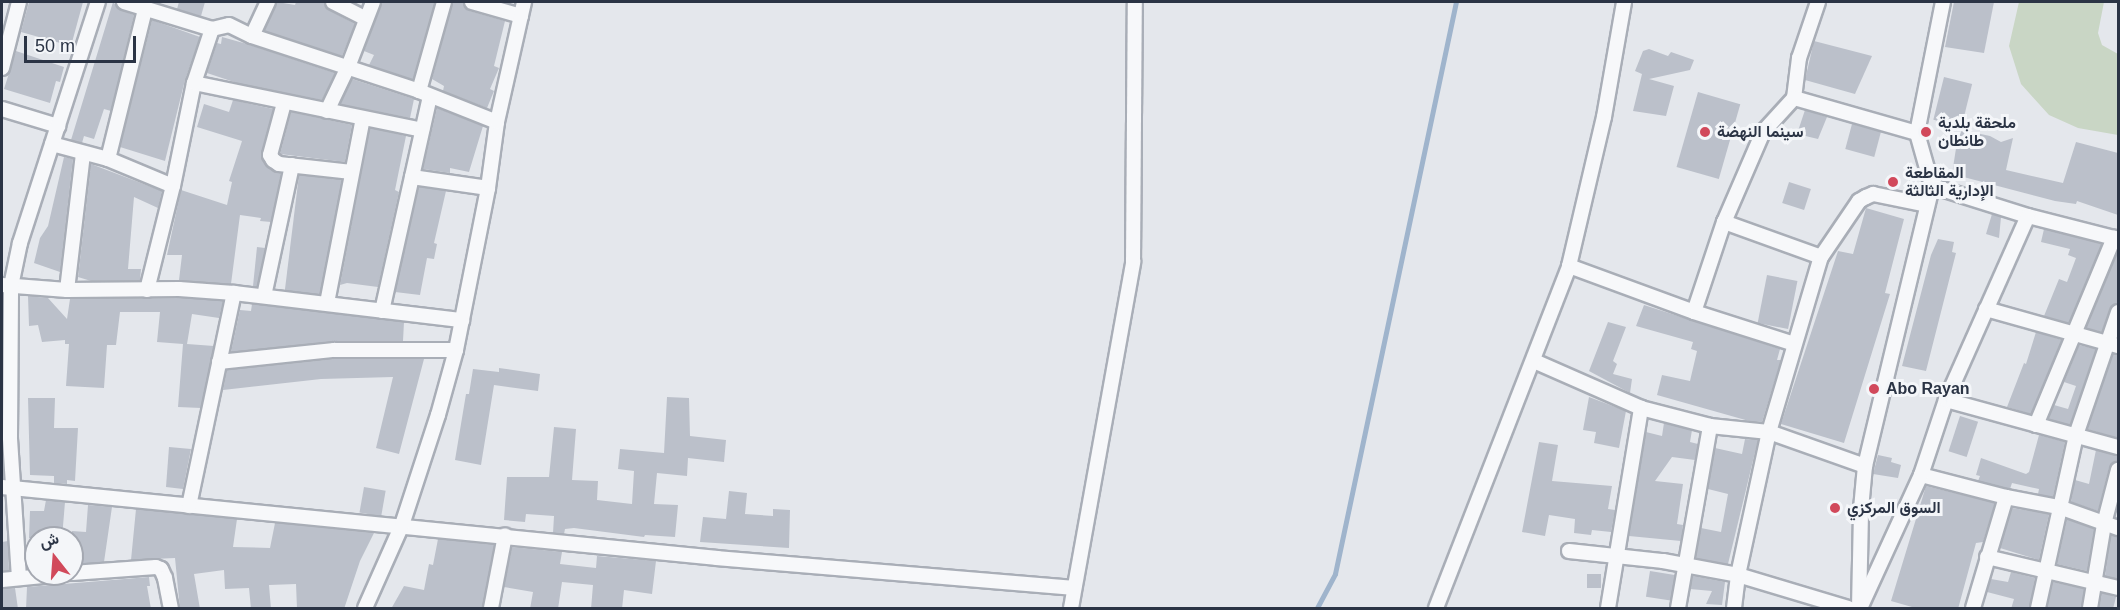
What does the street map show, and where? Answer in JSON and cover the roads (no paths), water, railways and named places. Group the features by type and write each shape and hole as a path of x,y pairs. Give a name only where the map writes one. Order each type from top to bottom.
{"street":[{"path":"2,68 19,2"},
{"path":"19,578 7,487 6,286 98,2"},
{"path":"124,2 145,9 166,8 212,29 229,25 252,36 348,67 497,122"},
{"path":"252,36 268,2"},
{"path":"333,2 366,19"},
{"path":"327,111 348,67 373,2"},
{"path":"382,310 422,130 424,94 444,2"},
{"path":"472,2 521,16"},
{"path":"365,609 402,525 438,415 456,350 488,188 497,122 524,2"},
{"path":"1071,609 1133,262 1135,2"},
{"path":"1436,609 1569,266 1604,117 1624,2"},
{"path":"1694,312 1724,222 1763,132 1794,98 1799,58 1818,2"},
{"path":"1859,609 1861,509 1865,466 1932,186 1917,133 1943,2"},
{"path":"108,159 145,9"},
{"path":"147,290 173,186 194,83 212,29"},
{"path":"194,83 422,130"},
{"path":"1794,98 1917,133"},
{"path":"284,103 270,155 279,164 352,172"},
{"path":"2,109 58,126"},
{"path":"327,303 363,118"},
{"path":"52,144 108,159 173,186"},
{"path":"67,290 83,154"},
{"path":"264,296 292,165"},
{"path":"412,177 488,188"},
{"path":"1932,186 2028,216 2116,238 2072,333 2036,424"},
{"path":"1734,609 1738,575 1769,432 1821,257 1859,201 1866,196 1873,194 1927,205"},
{"path":"1859,609 1920,475 1946,400 2028,216"},
{"path":"1724,222 1821,257"},
{"path":"1569,266 1694,312 1794,344"},
{"path":"6,286 67,290 234,292 462,320"},
{"path":"189,506 234,292"},
{"path":"1986,309 2113,345"},
{"path":"2038,609 2048,572 2059,507 2076,435 2113,345 2118,312"},
{"path":"219,362 334,350 456,350"},
{"path":"1533,361 1641,408 1710,426 1769,432 1865,466"},
{"path":"1946,400 2118,447"},
{"path":"1608,609 1641,408"},
{"path":"1678,609 1710,426"},
{"path":"2090,609 2104,524 2118,470"},
{"path":"1920,475 2006,497 2059,507 2118,528"},
{"path":"7,487 717,558 1074,588"},
{"path":"1973,609 2006,497"},
{"path":"491,609 505,536"},
{"path":"1569,551 1663,561 1685,567 1738,575 1848,609"},
{"path":"1987,557 2118,588"},
{"path":"84,572 156,567 161,569 171,609"},
{"path":"2,580 24,578"}],"waterway":[{"path":"1317,608 1335,574 1456,2"}],"place":[{"name":"سينما النهضة","path":"1705,132"},
{"name":"ملحقة بلدية طانطان","path":"1926,132"},
{"name":"المقاطعة الإدارية الثالثة","path":"1893,182"},
{"name":"Abo Rayan","path":"1874,389"},
{"name":"السوق المركزي","path":"1835,508"}]}
